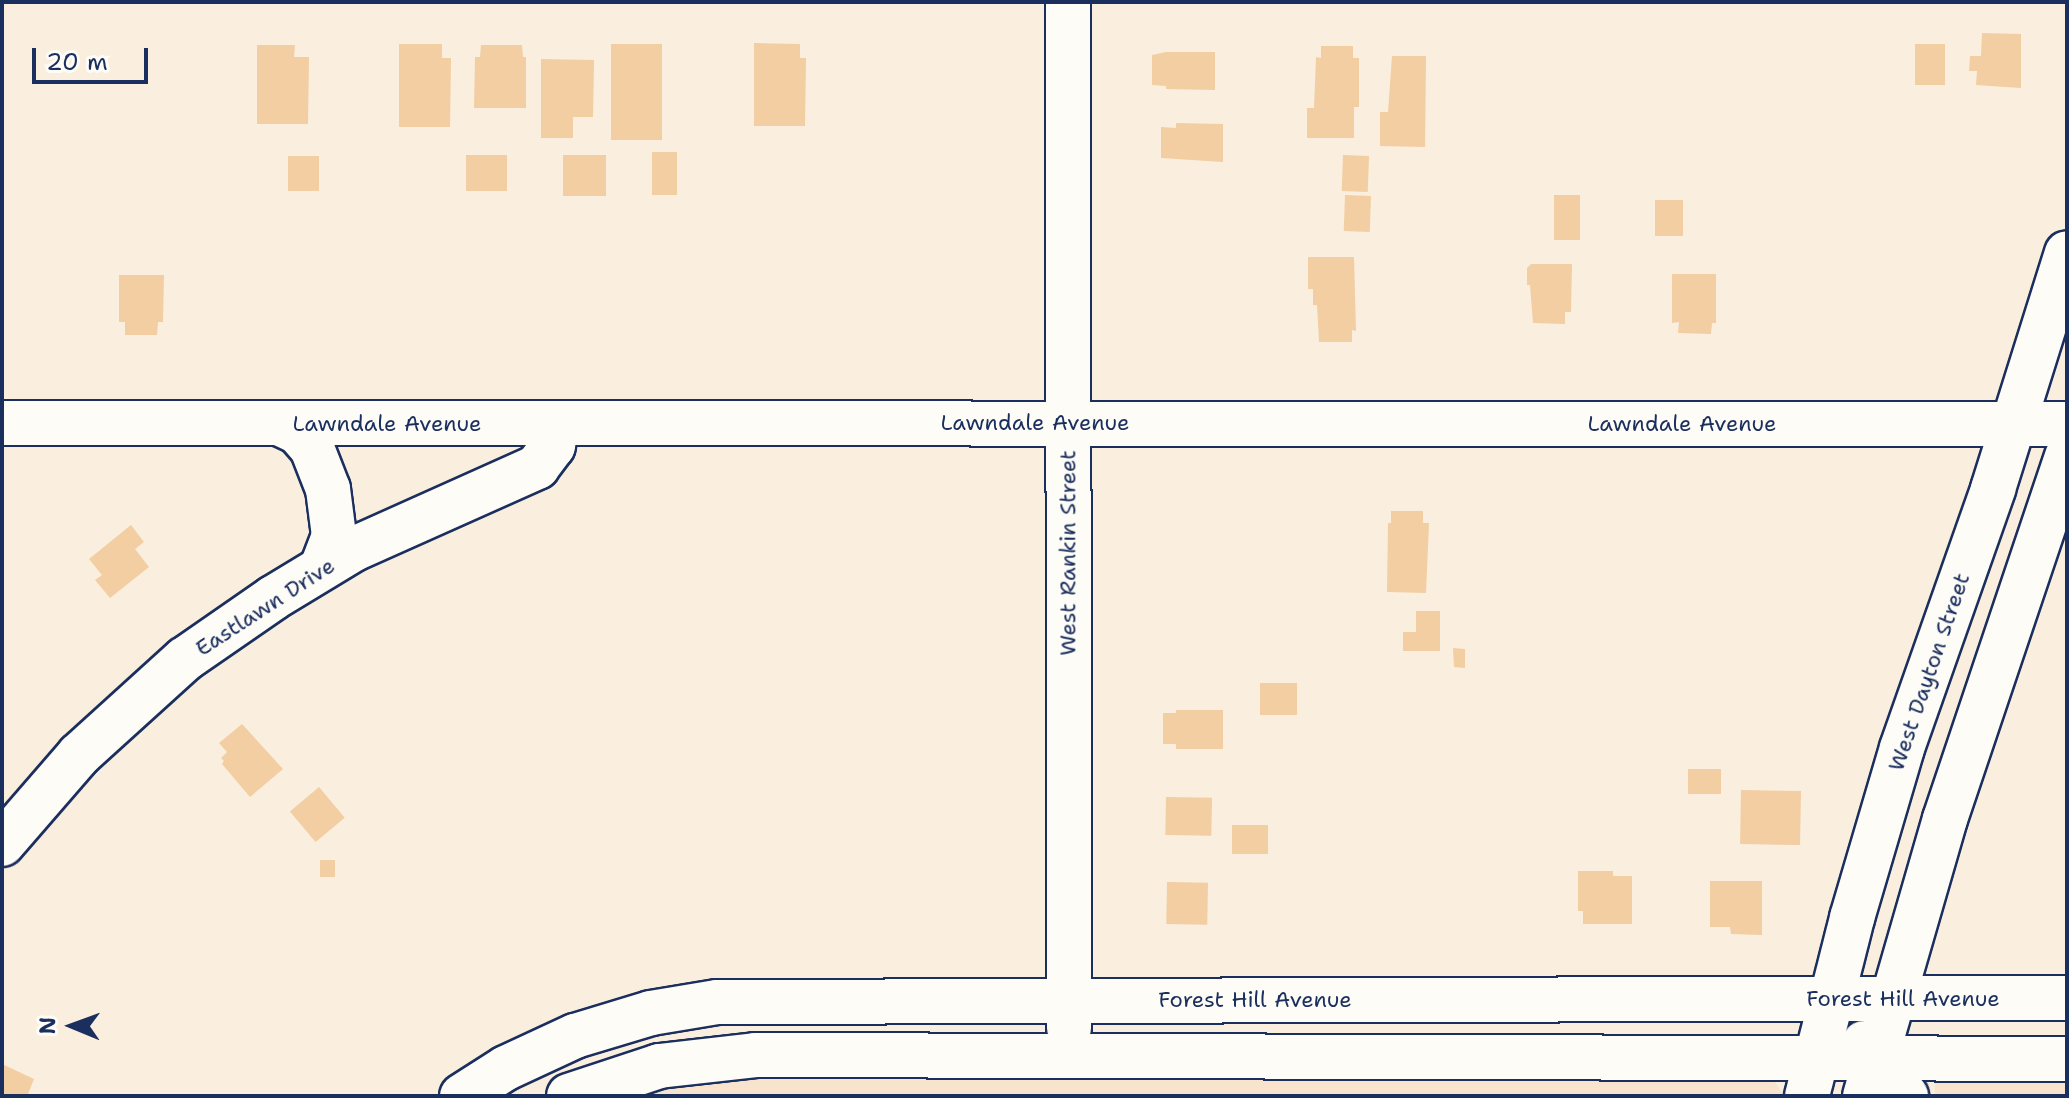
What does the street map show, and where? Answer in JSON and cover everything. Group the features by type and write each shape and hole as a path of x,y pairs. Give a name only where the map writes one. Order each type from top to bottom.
{"street":[{"name":"West Rankin Street","path":"1068,2 1070,1055"},
{"name":"West Dayton Street","path":"1812,1077 1902,748 2014,424 2067,253"},
{"name":"Lawndale Avenue","path":"2,423 2067,424"},
{"path":"281,424 298,432 312,448 328,489 334,536 322,568"},
{"name":"Eastlawn Drive","path":"2,844 79,755 154,686 225,630 372,540 537,467 553,446 556,424"},
{"path":"1870,1077 1983,702 2067,456"},
{"name":"Forest Hill Avenue","path":"462,1096 506,1068 575,1036 628,1018 691,1005 767,1000 2067,998"},
{"path":"1326,1055 1327,1000"},
{"path":"1831,1000 1870,1077 1906,1096"},
{"path":"569,1096 659,1066 725,1056 1326,1055 1812,1077 1870,1077 2067,1059"}],"shaded area":[{"path":"1935,1075 2067,1075 2067,1096 1935,1096"},
{"path":"731,1077 1774,1080 1784,1096 628,1096"}],"building":[{"path":"1982,33 2021,34 2021,88 1976,85 1977,71 1969,71 1970,56 1981,56"},
{"path":"754,43 800,44 800,58 806,58 805,126 754,126"},
{"path":"399,44 442,44 442,58 451,58 450,127 399,127"},
{"path":"611,44 662,44 662,140 611,140"},
{"path":"1915,44 1945,44 1945,85 1915,85"},
{"path":"257,45 295,45 294,57 309,57 308,124 257,124"},
{"path":"481,45 522,45 523,57 526,57 526,108 474,108 475,57 480,57"},
{"path":"1321,46 1353,46 1353,58 1359,58 1359,107 1354,107 1354,138 1307,138 1307,108 1314,108 1316,57 1321,58"},
{"path":"1215,52 1215,90 1166,89 1166,86 1152,85 1152,55"},
{"path":"1392,56 1426,56 1425,147 1380,146 1380,112 1388,112"},
{"path":"541,59 594,60 593,117 573,117 573,138 541,138"},
{"path":"1176,123 1223,124 1223,162 1161,158 1161,127 1176,128"},
{"path":"652,152 677,152 677,195 652,195"},
{"path":"466,155 507,155 507,191 466,191"},
{"path":"563,155 606,155 606,196 563,196"},
{"path":"1343,155 1369,156 1368,192 1342,191"},
{"path":"288,156 319,156 319,191 288,191"},
{"path":"1345,195 1371,196 1370,232 1344,231"},
{"path":"1554,195 1580,195 1580,240 1554,240"},
{"path":"1655,200 1683,200 1683,236 1655,236"},
{"path":"1308,257 1354,257 1356,331 1352,330 1352,342 1319,342 1317,305 1313,305 1313,289 1308,289"},
{"path":"1531,264 1572,264 1571,312 1565,312 1565,324 1533,323 1530,285 1527,285 1527,268"},
{"path":"1672,274 1716,274 1716,323 1712,323 1711,334 1678,333 1679,322 1672,323"},
{"path":"119,275 164,275 163,322 158,322 157,335 125,335 125,322 119,322"},
{"path":"1391,511 1423,511 1423,523 1429,523 1426,593 1387,592 1388,523 1391,523"},
{"path":"131,525 144,542 135,549 149,567 110,598 95,580 102,575 89,559"},
{"path":"1416,611 1440,611 1440,651 1403,651 1403,632 1416,632"},
{"path":"1453,648 1465,649 1465,668 1454,667"},
{"path":"1260,683 1297,683 1297,715 1260,715"},
{"path":"1176,710 1223,710 1223,749 1176,749 1176,744 1163,744 1163,713 1176,713"},
{"path":"242,724 283,769 250,797 222,764 224,761 221,758 227,752 219,743"},
{"path":"1688,769 1721,769 1721,794 1688,794"},
{"path":"319,787 345,818 316,842 290,811"},
{"path":"1741,790 1801,791 1800,845 1740,844"},
{"path":"1166,797 1212,798 1211,836 1165,835"},
{"path":"1232,825 1268,825 1268,854 1232,854"},
{"path":"320,860 335,860 335,877 320,877"},
{"path":"1578,871 1613,871 1613,876 1632,876 1632,924 1583,924 1583,911 1578,911"},
{"path":"1710,881 1762,881 1762,935 1731,934 1730,927 1710,927"},
{"path":"1167,882 1208,883 1207,925 1166,924"},
{"path":"2,1064 34,1079 28,1094 32,1096 2,1096"}]}
